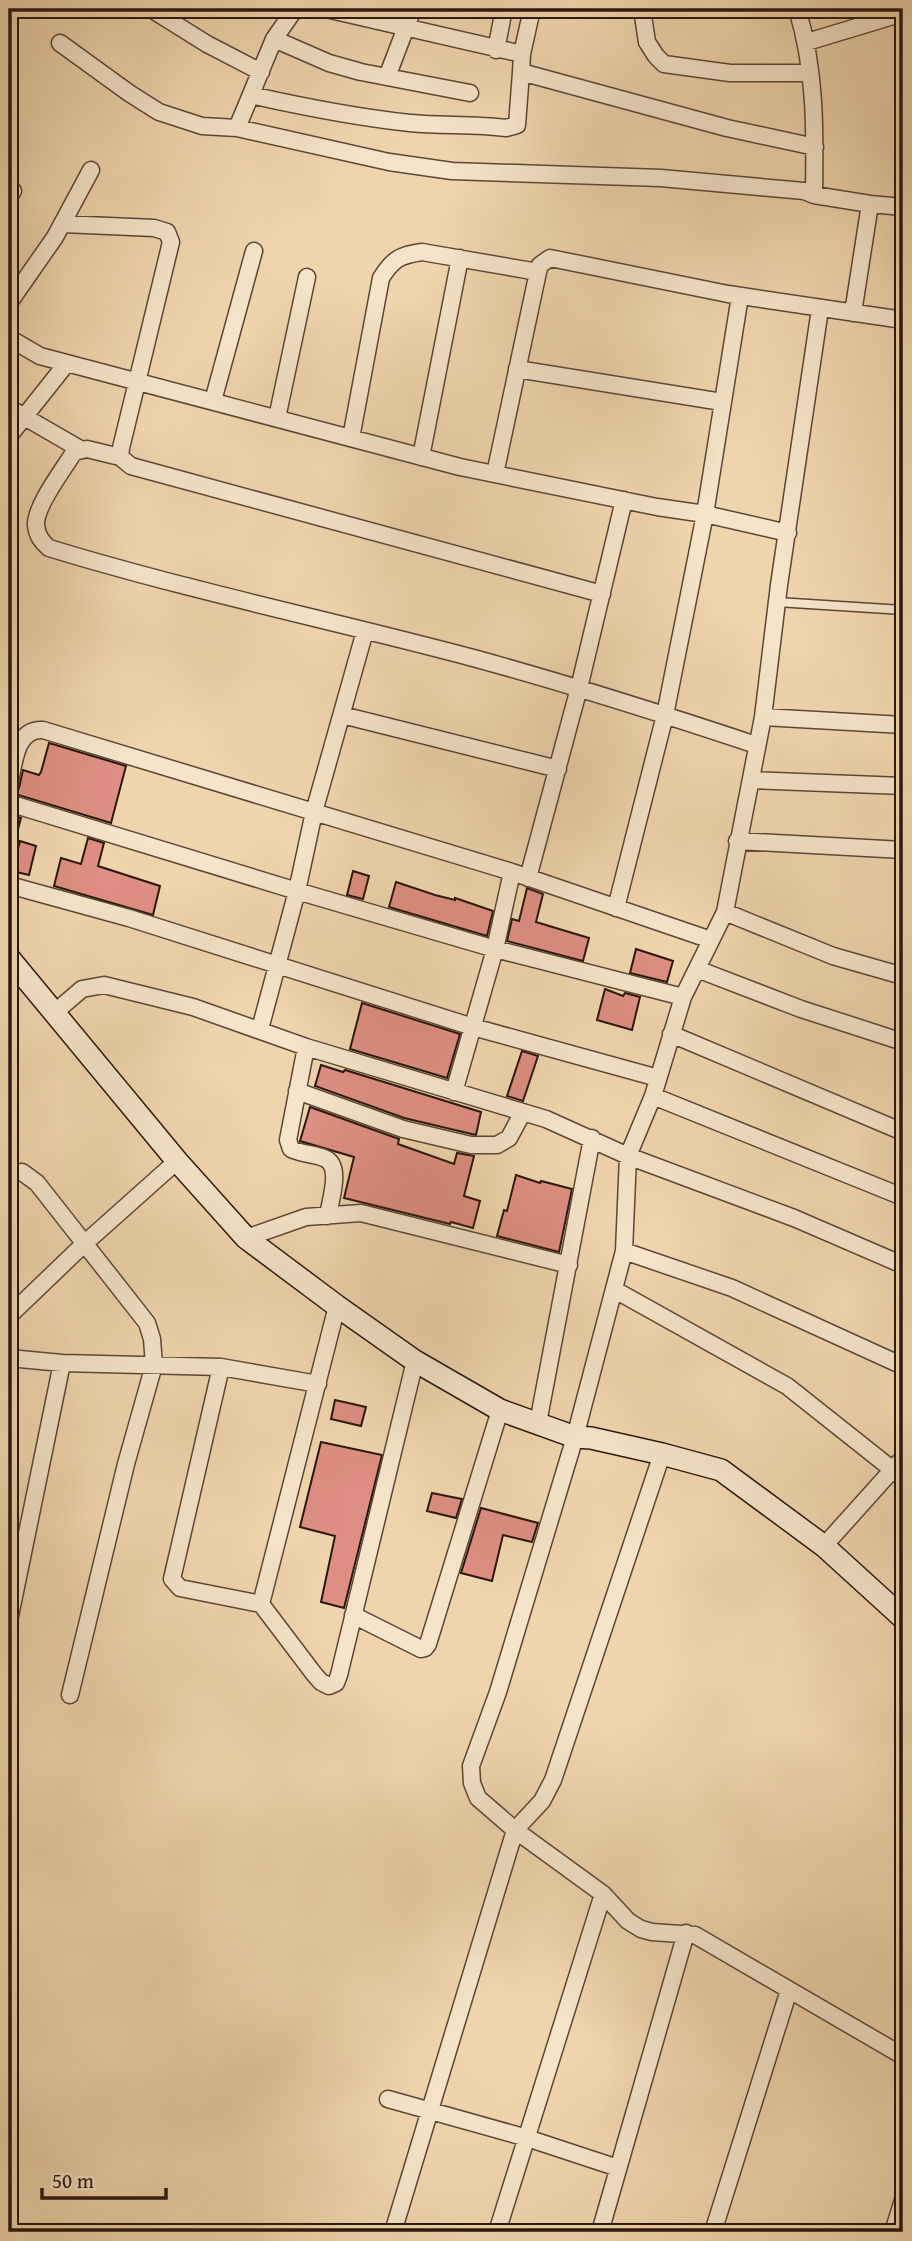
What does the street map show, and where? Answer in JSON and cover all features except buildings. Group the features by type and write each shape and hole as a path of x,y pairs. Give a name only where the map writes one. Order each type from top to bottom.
{"main road":[{"path":"9,958 177,1161 246,1238 337,1306 415,1361 500,1410 575,1437 662,1454 721,1470 824,1546 903,1618"}],"street":[{"path":"151,9 207,44 261,72"},
{"path":"237,128 274,39 295,9"},
{"path":"326,9 522,54"},
{"path":"387,77 412,9"},
{"path":"496,50 504,9"},
{"path":"251,94 322,111 412,123 506,128 517,125 522,54 532,9"},
{"path":"642,9 646,42 664,64 730,73 810,74"},
{"path":"797,9 807,42 814,101 814,195"},
{"path":"807,42 903,13"},
{"path":"274,39 329,63 470,93"},
{"path":"60,43 159,112 202,126 237,128 272,138 389,162 453,171 661,178 804,191 814,195 903,207"},
{"path":"521,72 727,128 815,147"},
{"path":"9,303 64,224 91,170"},
{"path":"853,313 870,204"},
{"path":"64,224 154,228 167,232 171,242 120,457"},
{"path":"213,401 254,251"},
{"path":"351,438 381,278 391,262 408,254 422,252 538,272"},
{"path":"421,457 460,258"},
{"path":"495,474 538,272 540,265 550,258 740,296 903,320"},
{"path":"276,418 307,278"},
{"path":"616,908 665,715 705,514 740,296"},
{"path":"820,309 763,717 725,912 683,997 653,1096 628,1156 624,1251 615,1290 575,1437 498,1692 471,1766 472,1783 478,1798 514,1830 603,1894 628,1921 640,1929 652,1932 686,1933 705,1940 903,2056"},
{"path":"9,338 40,356 421,457 788,533"},
{"path":"9,436 67,363"},
{"path":"517,369 722,402"},
{"path":"9,408 80,449 120,457 131,466 602,594"},
{"path":"80,449 74,452 44,502 36,524 40,540 49,548 579,688 756,745"},
{"path":"528,878 579,688 624,500"},
{"path":"260,1030 297,891 314,812 365,631"},
{"path":"342,715 558,769"},
{"path":"763,717 903,725"},
{"path":"9,786 19,745 25,734 34,729 43,730 528,878 711,940"},
{"path":"752,780 903,786"},
{"path":"9,803 495,949 683,997"},
{"path":"737,841 903,850"},
{"path":"454,1092 495,949 512,873"},
{"path":"9,885 129,918 473,1027 658,1078"},
{"path":"725,912 833,956 903,976"},
{"path":"697,969 801,1009 903,1042"},
{"path":"54,1013 82,989 104,985 193,1007 306,1047 546,1119 628,1156 794,1218 903,1265"},
{"path":"671,1034 903,1132"},
{"path":"306,1047 288,1140 292,1149 326,1158 332,1164 335,1172 328,1216"},
{"path":"297,1091 403,1129 471,1145 496,1145 509,1138 523,1112"},
{"path":"653,1096 903,1197"},
{"path":"538,1423 592,1138"},
{"path":"9,1158 15,1173 37,1184 147,1323 152,1339 154,1366 126,1464 70,1695"},
{"path":"9,1316 177,1161"},
{"path":"246,1238 306,1217 361,1213 569,1265"},
{"path":"624,1251 732,1288 903,1366"},
{"path":"615,1290 787,1386 900,1468 824,1546"},
{"path":"261,1604 337,1306"},
{"path":"9,1358 62,1363 221,1367 318,1384"},
{"path":"221,1367 172,1579 180,1588 261,1604 314,1674 329,1686 336,1684 339,1675 415,1361"},
{"path":"9,1621 62,1363"},
{"path":"353,1615 421,1648 428,1644 500,1410"},
{"path":"393,2232 514,1830 541,1801 553,1780 662,1454"},
{"path":"497,2232 603,1894"},
{"path":"600,2232 686,1933"},
{"path":"713,2232 789,1990"},
{"path":"388,2099 527,2138 618,2168"},
{"path":"893,2232 902,2211"}],"lane":[{"path":"777,602 903,610"}]}
